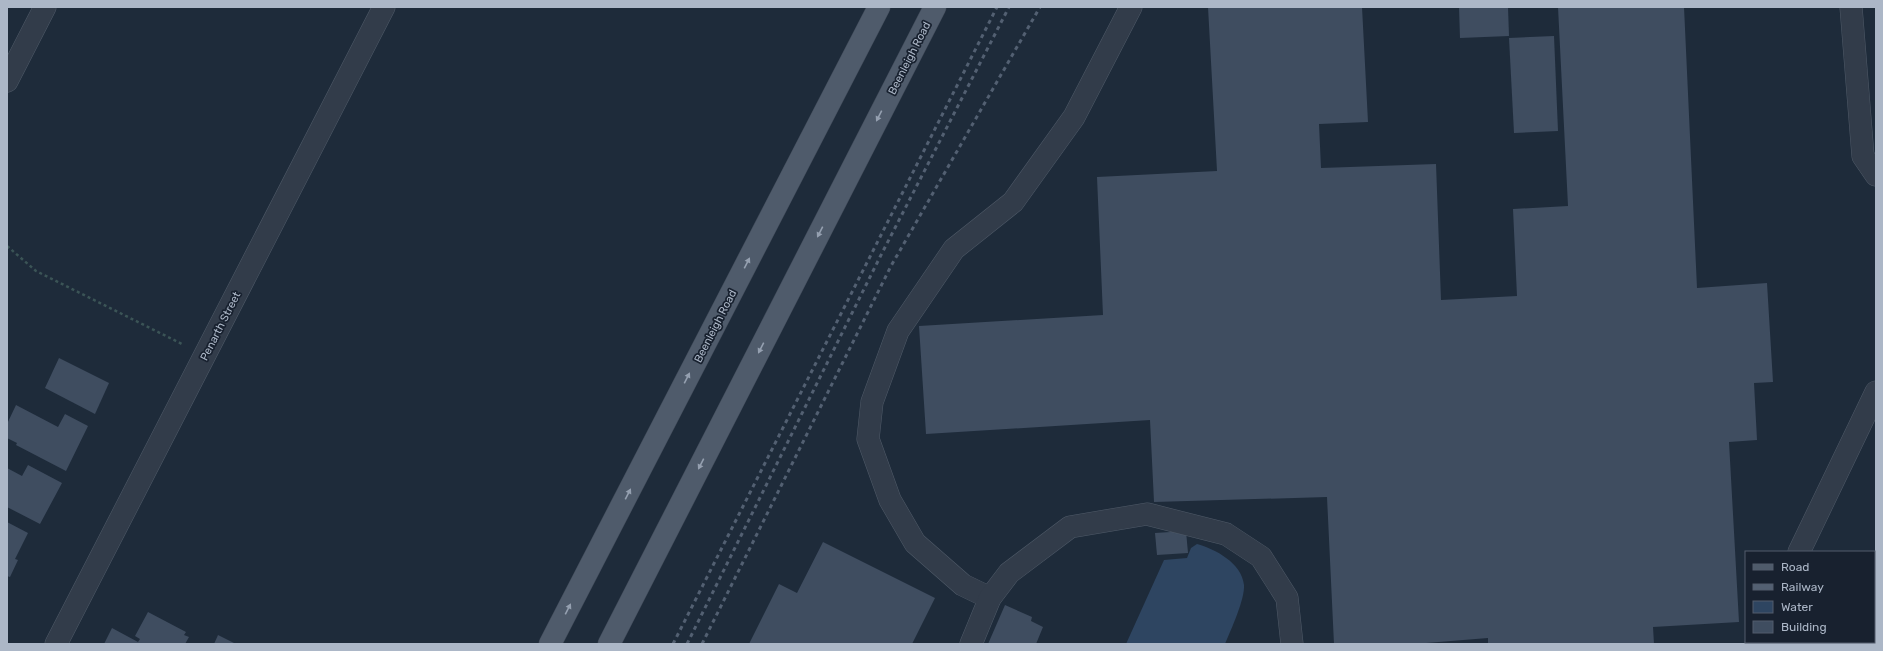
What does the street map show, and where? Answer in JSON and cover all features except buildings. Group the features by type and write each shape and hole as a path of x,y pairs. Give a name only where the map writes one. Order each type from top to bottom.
{"main road":[{"name":"Beenleigh Road","path":"550,644 879,7"},
{"name":"Beenleigh Road","path":"609,644 935,7"}],"street":[{"path":"7,81 45,7"},
{"name":"Penarth Street","path":"56,644 384,7"},
{"path":"990,598 963,585 915,543 890,500 868,439 872,402 898,332 954,249 1013,202 1074,118 1131,7"},
{"path":"1851,7 1862,156 1876,175"},
{"path":"1799,551 1876,392"},
{"path":"971,644 990,598 1009,573 1070,527 1147,514 1226,534 1261,557 1287,598 1292,644"}],"path":[{"path":"7,246 36,271 205,355"}],"water":[{"path":"1197,544 1212,549 1226,558 1233,564 1242,577 1244,591 1225,644 1126,644 1164,560 1187,558 1191,548"}],"railway":[{"path":"673,644 997,7"},
{"path":"687,644 880,257 1009,7"},
{"path":"702,644 891,266 1040,7"}]}
